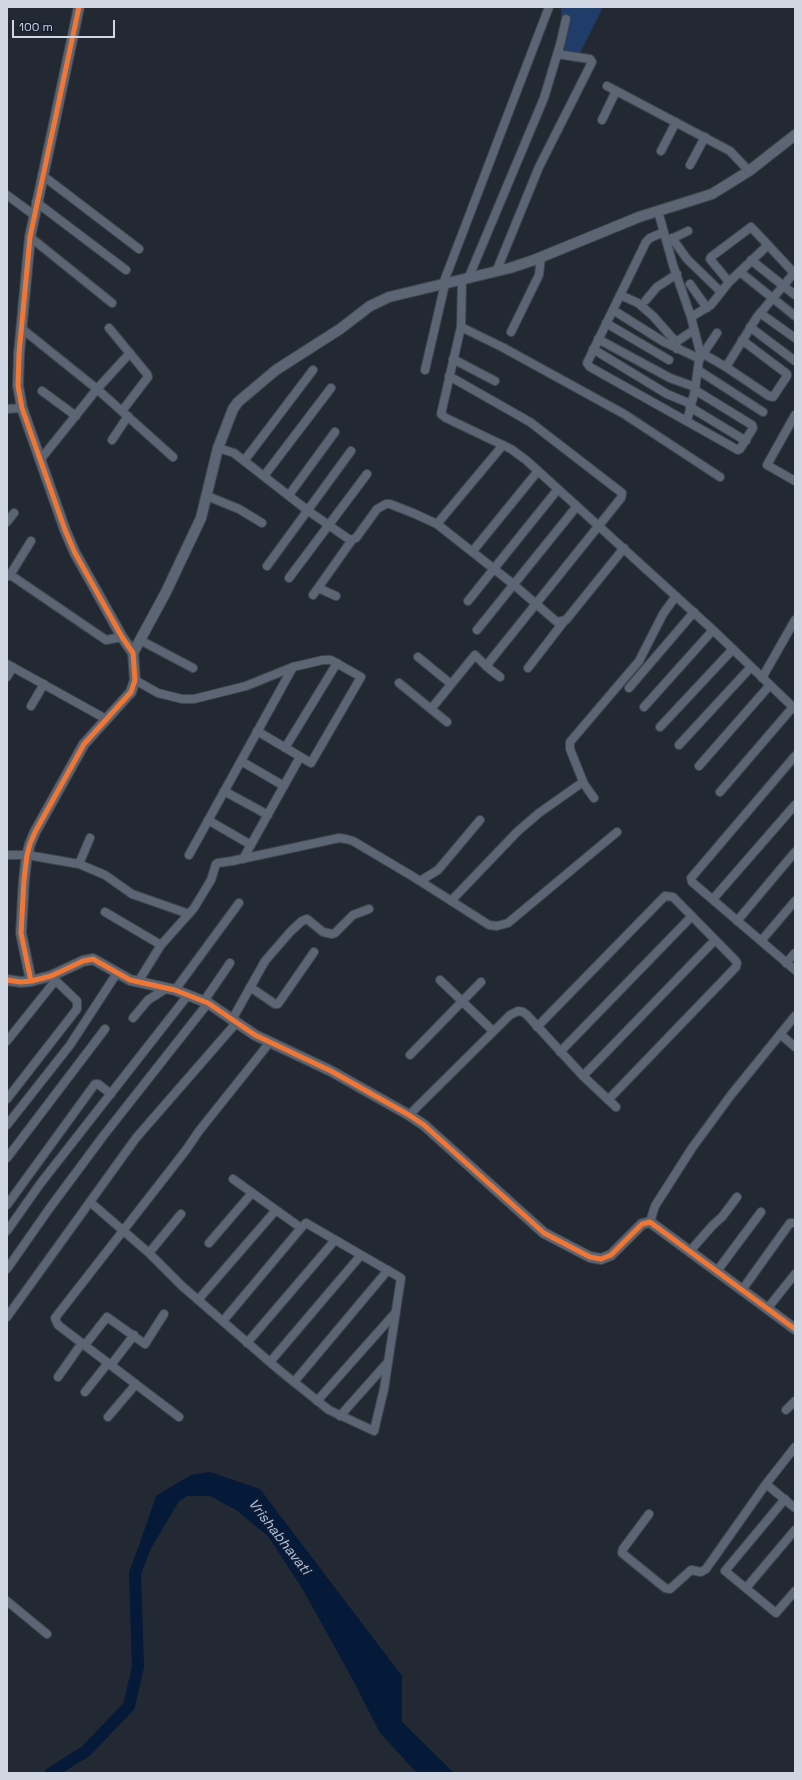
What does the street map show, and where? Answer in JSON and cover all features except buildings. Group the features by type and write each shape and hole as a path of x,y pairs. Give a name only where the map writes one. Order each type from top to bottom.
{"street":[{"path":"31,981 21,933 27,855 35,832 76,756 84,744 131,692 136,680 133,653 122,637 69,540 22,408 18,386 21,328 30,237 36,202 79,7"},
{"path":"425,370 444,284 549,7"},
{"path":"566,19 544,98 465,280 461,327 441,414 446,418 503,445 526,460 694,612 794,708 720,792"},
{"path":"496,272 539,167 592,62 590,59 557,54"},
{"path":"607,86 730,151 750,171"},
{"path":"602,120 616,91"},
{"path":"661,151 676,122"},
{"path":"133,653 193,537 205,508 218,448 236,405 276,370 340,329 370,306 389,297 496,272 541,257 639,216 712,194 750,171 795,135"},
{"path":"690,165 704,137"},
{"path":"42,175 139,249"},
{"path":"7,195 34,215"},
{"path":"36,202 126,270"},
{"path":"658,210 664,232 669,240 721,292"},
{"path":"726,367 760,312 795,273 752,227 710,259 729,282"},
{"path":"669,240 688,231"},
{"path":"598,339 670,378 695,388 752,425 753,428 740,450 590,367 587,362 593,349 598,339 606,323 613,310 646,242 650,238 664,232"},
{"path":"30,237 112,303"},
{"path":"669,240 676,274 691,317 701,355"},
{"path":"691,317 707,308 729,282 768,245"},
{"path":"511,332 539,275 541,257"},
{"path":"751,260 795,294"},
{"path":"740,272 795,316"},
{"path":"646,300 657,287 676,274"},
{"path":"690,284 707,308"},
{"path":"620,295 638,303 653,316 676,345"},
{"path":"613,310 676,345 726,367 772,397 774,396 787,374 742,340"},
{"path":"760,312 795,338"},
{"path":"606,323 669,360"},
{"path":"461,327 502,347 624,414 720,477"},
{"path":"750,327 795,361"},
{"path":"21,328 98,389 173,457"},
{"path":"109,328 148,377 125,414 112,440"},
{"path":"676,345 694,330"},
{"path":"687,421 701,355 717,333"},
{"path":"593,349 746,441"},
{"path":"40,460 98,389 130,353"},
{"path":"453,359 495,380"},
{"path":"244,461 313,370"},
{"path":"698,370 763,412"},
{"path":"449,376 530,422 621,491 621,498 535,603 486,666"},
{"path":"264,476 331,388"},
{"path":"42,391 76,416"},
{"path":"7,409 22,408"},
{"path":"795,415 767,464 795,481"},
{"path":"289,495 335,432"},
{"path":"437,524 503,445"},
{"path":"218,448 234,453 307,510 348,539 352,540"},
{"path":"267,566 351,451"},
{"path":"472,552 538,471"},
{"path":"289,578 367,474"},
{"path":"468,601 558,489"},
{"path":"207,496 234,507 262,523"},
{"path":"313,595 376,509 386,504 390,504 437,524 513,584 557,622 566,620"},
{"path":"477,630 577,506"},
{"path":"7,522 14,513"},
{"path":"31,541 8,576 103,638 109,640 122,637"},
{"path":"528,668 624,548"},
{"path":"318,588 336,596"},
{"path":"594,798 583,782 570,749 570,742 639,661 663,614 676,596"},
{"path":"629,688 694,612"},
{"path":"762,678 795,620"},
{"path":"644,707 713,630"},
{"path":"140,640 193,668"},
{"path":"660,727 733,649"},
{"path":"431,709 475,655 500,677"},
{"path":"418,657 451,684"},
{"path":"136,680 165,695 182,699 194,699 246,686 293,667 323,660 331,660 361,677 311,763 257,731"},
{"path":"285,748 337,663"},
{"path":"7,677 10,665 106,719"},
{"path":"189,855 293,667"},
{"path":"680,745 751,667"},
{"path":"399,682 447,722"},
{"path":"31,706 44,684"},
{"path":"699,766 770,685"},
{"path":"795,756 692,877 692,882 795,970"},
{"path":"243,859 300,757"},
{"path":"241,761 284,786"},
{"path":"451,901 517,832 540,813 583,782"},
{"path":"224,791 268,815"},
{"path":"712,899 795,805"},
{"path":"208,820 251,845"},
{"path":"420,881 438,870 480,820"},
{"path":"138,982 161,945 189,914 211,880 216,864 339,838 353,841 489,925 503,925 508,923 617,832"},
{"path":"78,864 90,838"},
{"path":"738,921 795,852"},
{"path":"7,855 27,855 78,864 105,875 132,894 189,914"},
{"path":"537,1027 662,897 668,895 673,896 736,960 736,967 608,1100"},
{"path":"761,941 795,900"},
{"path":"133,1018 148,1000 171,989 239,903"},
{"path":"7,1316 136,1138 235,1020 250,987 265,961 291,931 302,921 307,920 324,932 332,934 353,914 369,909"},
{"path":"104,912 161,945"},
{"path":"560,1052 692,916"},
{"path":"583,1076 715,940"},
{"path":"250,987 278,1004 314,952"},
{"path":"786,963 795,953"},
{"path":"8,982 53,978 87,960 97,961 125,978 171,989 206,1002 270,1042 332,1071 409,1115 432,1132 544,1233 590,1257 601,1259 611,1255 642,1224 650,1222 795,1329"},
{"path":"7,1269 104,1135 206,1002 230,963"},
{"path":"7,1126 70,1044 118,973"},
{"path":"7,1041 53,978"},
{"path":"7,1099 77,1009 78,1001 53,978"},
{"path":"440,980 493,1031"},
{"path":"410,1055 481,982"},
{"path":"7,1231 40,1184 188,995"},
{"path":"409,1115 493,1031 510,1015 518,1011 523,1012 583,1076 616,1107"},
{"path":"650,1222 655,1206 692,1148 731,1095 795,1016"},
{"path":"7,1158 105,1030"},
{"path":"780,1034 795,1047"},
{"path":"179,1417 58,1325 55,1318 186,1150 199,1131 270,1042"},
{"path":"7,1205 95,1084 98,1084 111,1094"},
{"path":"233,1179 301,1228"},
{"path":"209,1243 252,1193"},
{"path":"690,1251 722,1217 736,1197"},
{"path":"90,1202 149,1253 198,1300 317,1401 340,1416 374,1431 388,1362 401,1278 306,1223 223,1321"},
{"path":"198,1300 276,1210"},
{"path":"717,1271 761,1212"},
{"path":"149,1253 181,1214"},
{"path":"742,1290 790,1223 795,1222"},
{"path":"248,1343 335,1240"},
{"path":"270,1362 361,1255"},
{"path":"294,1382 388,1270"},
{"path":"767,1309 795,1274"},
{"path":"317,1401 396,1312"},
{"path":"58,1376 106,1317 145,1344 164,1314"},
{"path":"85,1392 134,1335"},
{"path":"340,1416 388,1362"},
{"path":"108,1417 136,1384"},
{"path":"786,1410 795,1401"},
{"path":"649,1514 623,1549 622,1553 665,1588 670,1589 692,1570 701,1572 706,1569 766,1484 795,1447"},
{"path":"766,1484 795,1508"},
{"path":"785,1499 725,1571 776,1613 795,1591"},
{"path":"746,1588 795,1530"},
{"path":"7,1602 47,1634"}],"shaded area":[{"path":"561,7 603,7 575,63 563,56"}],"water":[{"path":"210,1472 260,1489 402,1676 402,1722 454,1773 417,1773 380,1733 353,1680 302,1588 268,1536 236,1510 210,1496 187,1496 179,1501 150,1550 140,1543 156,1496 191,1475"}],"waterway":[{"name":"Vrishabhavati","path":"51,1773 86,1751 129,1706 138,1667 135,1573 151,1531"}],"cycle path":[{"path":"31,981 21,933 24,880 30,844 35,832 84,744 131,692 135,680 133,653 122,637 75,553 65,530 22,408 18,386 19,354 30,237 79,7"},
{"path":"7,980 21,982 31,981 51,976 83,961 93,959 130,980 175,990 208,1003 255,1035 331,1071 424,1125 544,1233 590,1257 601,1259 611,1255 642,1224 650,1222 795,1329"}]}
